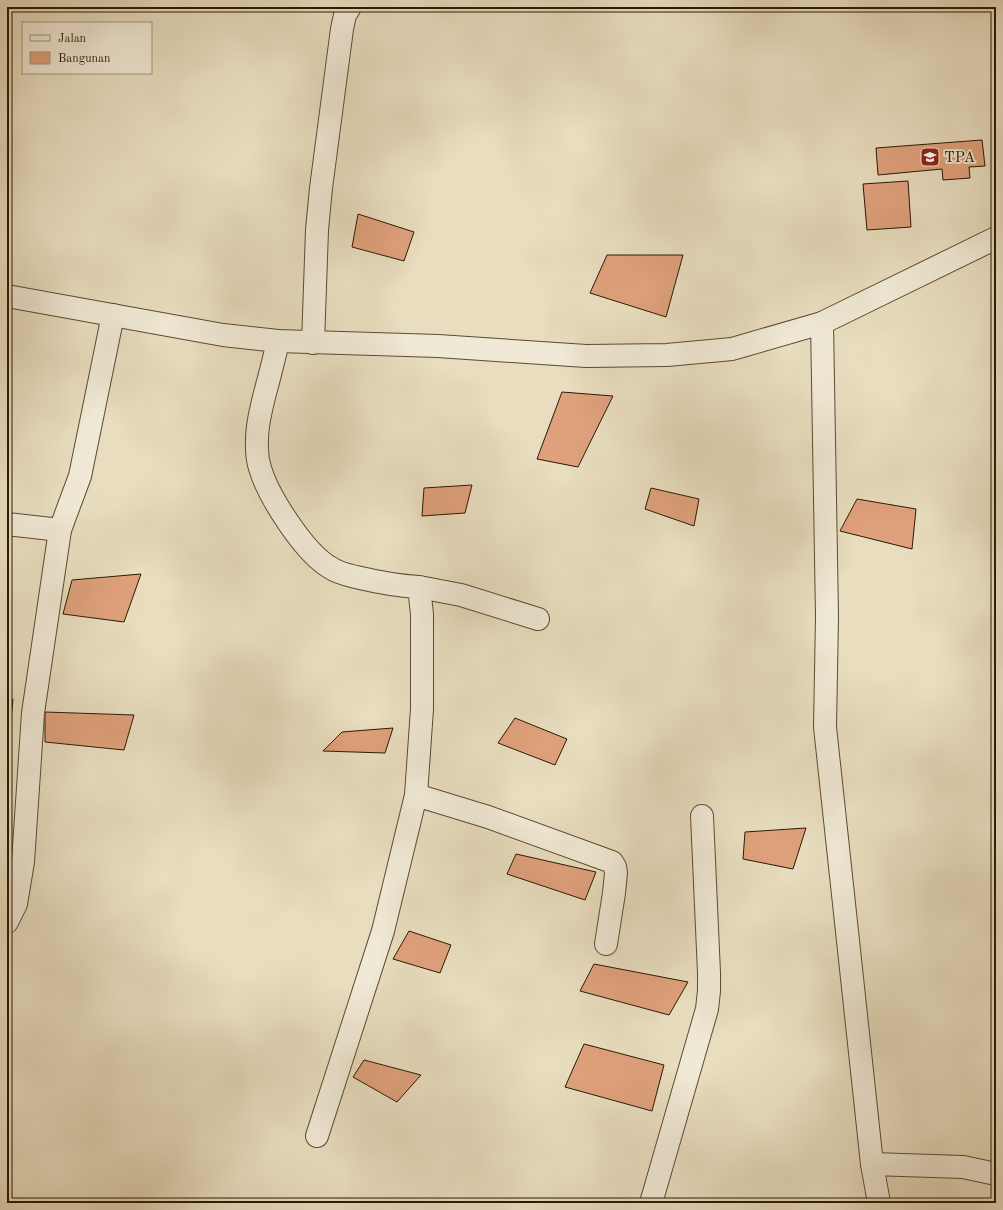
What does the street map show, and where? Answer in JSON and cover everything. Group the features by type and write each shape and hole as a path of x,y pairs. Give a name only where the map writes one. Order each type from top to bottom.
{"street":[{"path":"313,343 317,230 321,188 342,29 345,15 350,7"},
{"path":"7,296 223,335 278,341 438,346 586,356 667,355 732,349 822,323 996,238"},
{"path":"7,922 16,904 23,862 33,713 60,530 80,476 113,315"},
{"path":"822,323 827,616 825,727 872,1164 879,1203"},
{"path":"278,341 257,428 256,448 259,467 265,483 283,515 299,538 330,568 342,573 373,581 419,587 461,595 538,619"},
{"path":"7,524 60,530"},
{"path":"317,1136 383,931 416,795 422,709 422,614 419,587"},
{"path":"416,795 488,817 612,862 615,866 616,873 606,944"},
{"path":"652,1203 706,1009 709,991 710,973 702,816"},
{"path":"872,1164 963,1167 996,1174"}],"building":[{"name":"TPA","path":"982,140 985,166 969,167 970,178 943,180 942,169 878,175 876,148"},
{"name":"TPA","path":"908,181 911,227 867,230 863,184"},
{"path":"358,214 414,232 404,261 352,247"},
{"path":"607,255 683,255 666,317 590,293"},
{"path":"562,392 613,396 578,467 537,459"},
{"path":"472,485 465,513 422,516 424,488"},
{"path":"651,488 699,499 694,526 645,509"},
{"path":"857,499 916,509 912,549 840,531"},
{"path":"141,574 124,622 63,614 72,580"},
{"path":"13,699 9,742 7,741 7,700"},
{"path":"45,712 134,715 124,750 45,742"},
{"path":"515,718 567,739 555,765 498,743"},
{"path":"393,728 385,753 323,751 342,732"},
{"path":"806,828 793,869 743,859 745,832"},
{"path":"516,854 596,872 585,900 507,874"},
{"path":"409,931 451,945 440,973 393,959"},
{"path":"594,964 688,982 669,1015 580,991"},
{"path":"584,1044 664,1065 652,1111 565,1087"},
{"path":"364,1060 421,1075 397,1102 353,1077"}],"place":[{"name":"TPA","path":"930,157"}]}
